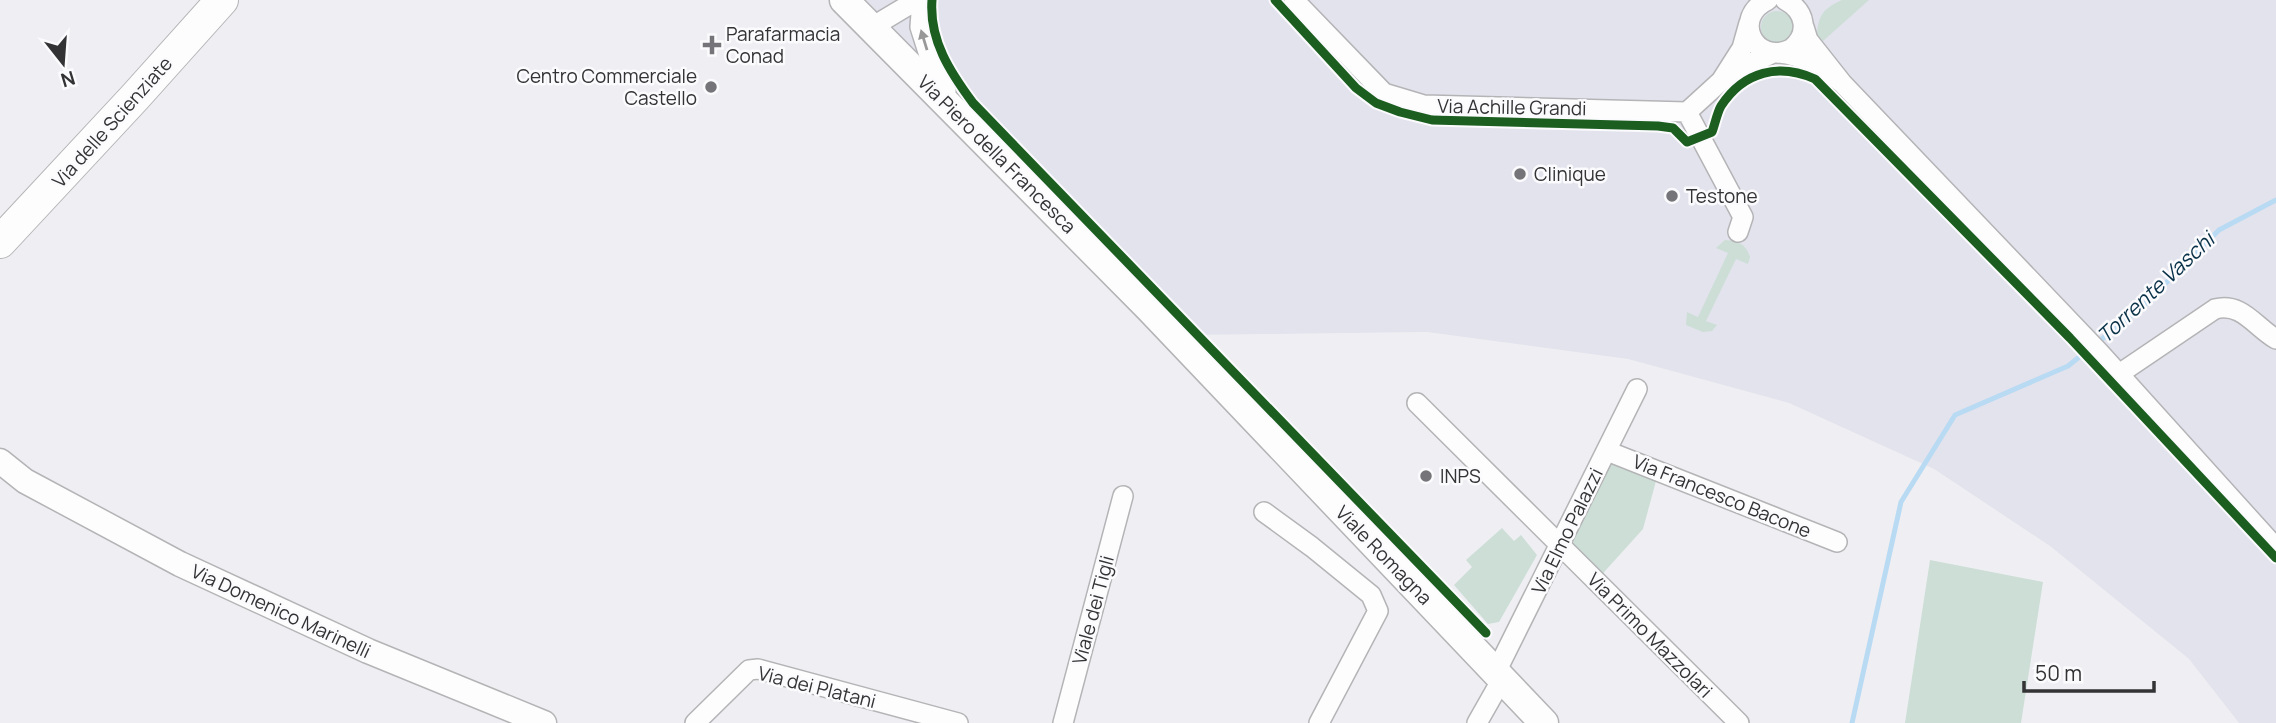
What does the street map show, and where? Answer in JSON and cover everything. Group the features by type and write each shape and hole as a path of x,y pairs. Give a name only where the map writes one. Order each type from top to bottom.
{"main road":[{"name":"Via delle Scienziate","path":"0,242 222,0"},
{"name":"Via Piero della Francesca","path":"844,0 1224,387"},
{"name":"Viale Romagna","path":"1224,387 1544,723"}],"street":[{"path":"873,27 886,0"},
{"path":"873,27 916,0"},
{"path":"922,0 920,27 934,71 963,119"},
{"name":"Via Achille Grandi","path":"1294,0 1384,93 1401,100 1424,105 1687,112"},
{"path":"1721,81 1742,48 1749,12 1768,0"},
{"path":"1785,0 1797,8 1814,48 1842,83 2100,353 2276,548"},
{"path":"1749,12 1752,40 1761,49 1808,61 1842,83"},
{"path":"1738,232 1743,217 1687,112 1721,81 1747,65 1774,53 1785,52 1796,45 1804,27"},
{"path":"2119,374 2215,309 2226,306 2239,311 2276,339"},
{"name":"Via Elmo Palazzi","path":"1477,723 1637,389"},
{"name":"Via Primo Mazzolari","path":"1417,403 1739,723"},
{"name":"Via Francesco Bacone","path":"1607,451 1837,542"},
{"path":"0,461 25,481"},
{"path":"0,476 25,481"},
{"name":"Via Domenico Marinelli","path":"25,481 205,576 368,651 544,723"},
{"name":"Viale dei Tigli","path":"1063,723 1123,496"},
{"name":"Viale Romagna","path":"1264,512 1312,547 1371,595 1376,603 1378,611 1319,723"},
{"name":"Via dei Platani","path":"695,723 749,670 758,669 958,723"}],"shaded area":[{"path":"865,0 2276,0 2276,723 2239,723 2189,659 2050,546 1934,469 1789,403 1628,359 1427,332 1187,335"},
{"path":"1842,0 1869,0 1823,41 1817,35 1821,17 1826,9"},
{"path":"1777,11 1789,15 1793,27 1789,39 1777,43 1765,39 1761,27 1765,15"},
{"path":"1725,240 1741,244 1750,257 1748,264 1736,259 1706,321 1717,325 1712,331 1703,332 1686,325 1687,312 1698,317 1728,253 1716,248"},
{"path":"1607,451 1659,470 1643,529 1596,581 1561,546"},
{"path":"1502,528 1514,541 1521,535 1537,555 1499,622 1488,624 1454,585 1472,567 1466,560"},
{"path":"1930,560 2043,582 2021,723 1905,723"}],"waterway":[{"name":"Torrente Vaschi","path":"2097,343 2143,306 2219,230 2276,200"},
{"name":"Torrente Vaschi","path":"1852,723 1901,502 1955,415 2068,366 2089,349"}],"cycle path":[{"path":"932,0 934,29 943,55 973,103 1486,633"},
{"path":"1275,0 1356,88 1376,103 1432,120 1658,126 1673,128 1687,142 1712,132 1721,106 1730,94 1751,78 1776,71 1802,74 1815,79 2070,338 2276,558"}],"place":[{"name":"Parafarmacia Conad","path":"712,45"},
{"name":"Centro Commerciale Castello","path":"711,87"},
{"name":"Clinique","path":"1520,174"},
{"name":"Testone","path":"1672,196"},
{"name":"INPS","path":"1426,476"}]}
